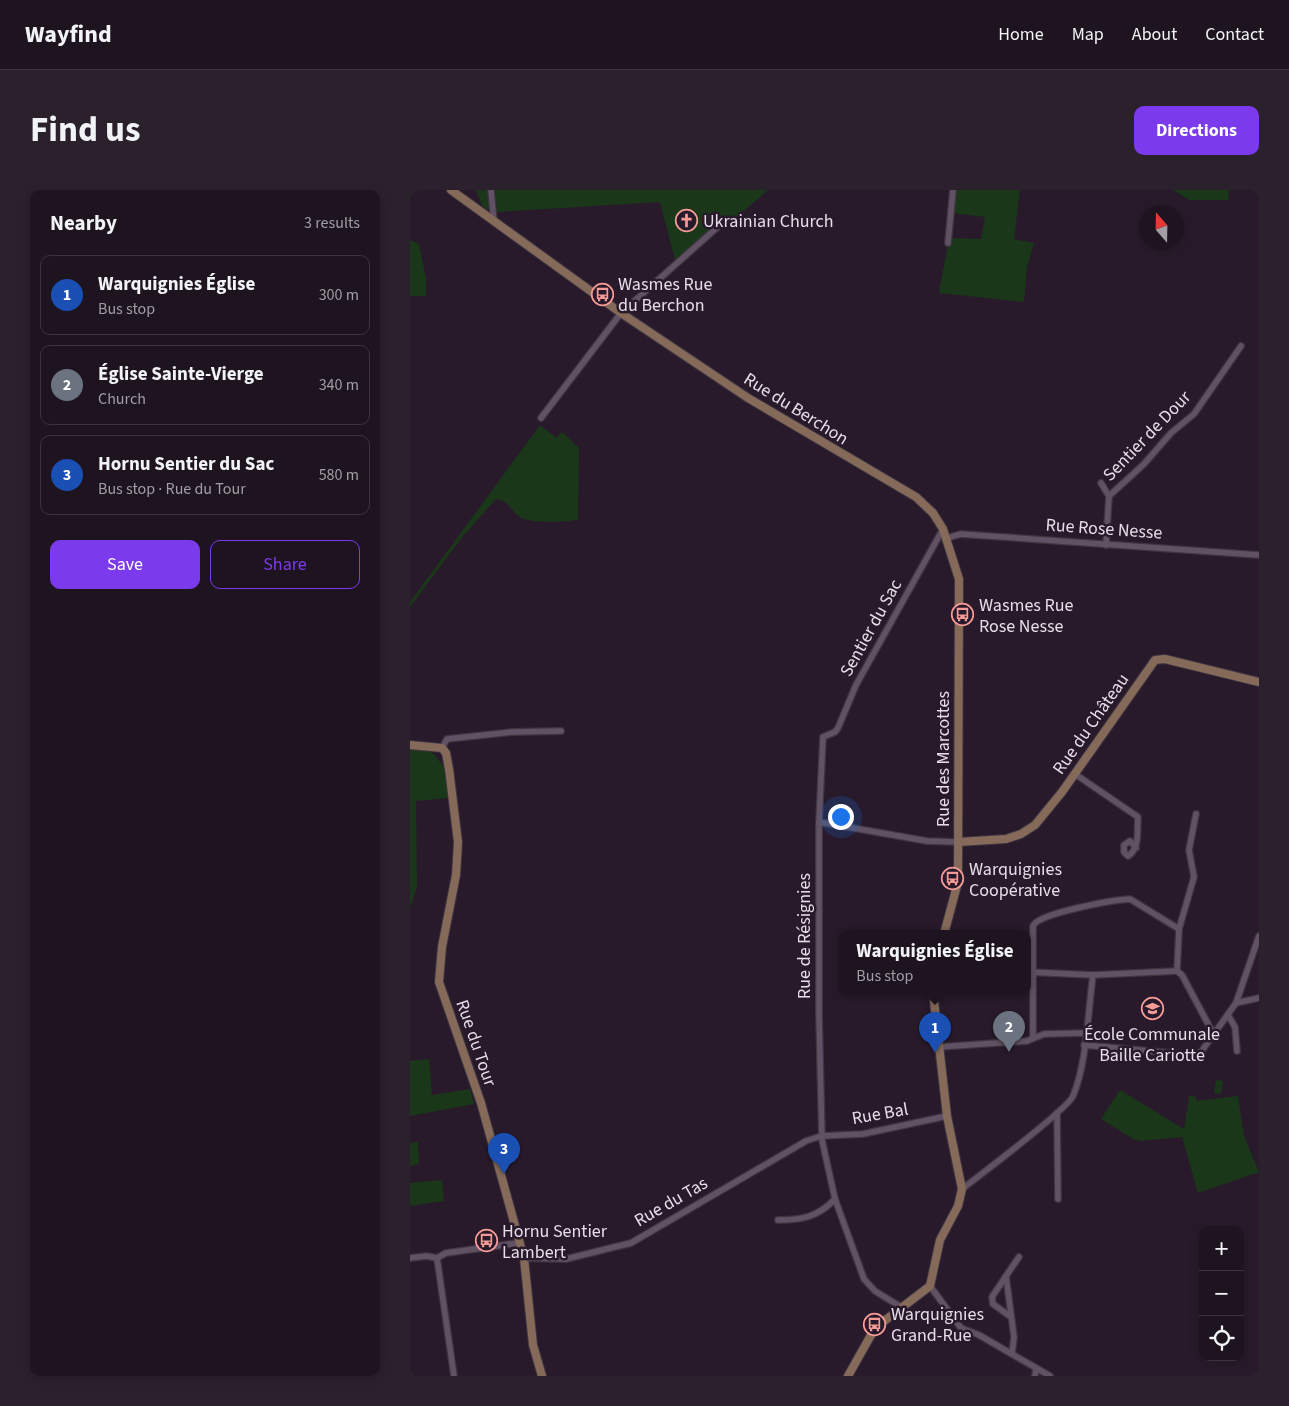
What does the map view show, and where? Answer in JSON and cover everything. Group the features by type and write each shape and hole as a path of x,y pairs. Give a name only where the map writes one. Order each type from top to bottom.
{"street":[{"name":"Rue du Berchon","path":"451,190 620,313 748,398 916,497 934,513 947,538"},
{"path":"491,190 494,222"},
{"path":"948,242 953,190"},
{"path":"541,418 620,313 721,224"},
{"name":"Sentier de Dour","path":"1109,496 1144,464 1171,433 1194,414 1241,346"},
{"name":"Sentier de Dour","path":"1101,483 1109,496 1106,545"},
{"name":"Sentier du Sac","path":"823,737 835,732 838,728 856,685 943,529"},
{"name":"Rue Rose Nesse","path":"947,538 961,534 1259,555"},
{"name":"Rue des Marcottes","path":"819,822 922,840 958,842 959,579 947,538"},
{"name":"Rue du Château","path":"958,842 1003,840 1025,832 1045,814 1146,671 1157,659 1167,659 1259,682"},
{"path":"410,745 442,748 447,739 474,735 561,731"},
{"name":"Rue de Résignies","path":"823,737 819,822 819,1014 822,1138 835,1198"},
{"name":"Rue du Tour","path":"442,748 446,753 449,769 458,842 456,876 442,947 440,982 481,1103 518,1243 524,1258 533,1345 542,1376"},
{"path":"1074,774 1138,818 1136,848"},
{"path":"1177,970 1179,929 1194,877 1190,850 1196,814"},
{"path":"945,930 956,896 958,842"},
{"path":"1033,1038 1031,973 1035,922 1083,907 1130,899 1179,929"},
{"path":"1084,1045 1192,1055 1201,1052 1236,1003 1259,936"},
{"path":"1031,973 1093,975 1177,970 1182,974 1214,1035"},
{"path":"962,1189 1057,1113 1073,1097 1086,1034 1093,975"},
{"path":"848,1376 875,1328 930,1286 940,1240 958,1206 962,1189 947,1116 933,995"},
{"path":"1236,1003 1259,998"},
{"path":"1228,1015 1234,1027 1237,1051"},
{"path":"939,1047 1033,1038 1044,1034 1086,1034"},
{"path":"1057,1113 1058,1199"},
{"name":"Rue Bal","path":"822,1138 863,1134 947,1116"},
{"name":"Rue du Tas","path":"524,1258 566,1259 631,1243 798,1146 822,1138"},
{"path":"778,1220 808,1218 825,1210 835,1198"},
{"path":"835,1198 864,1279 875,1290 901,1307"},
{"path":"410,1258 426,1256 437,1258 446,1252 518,1243"},
{"path":"1011,1317 992,1304 991,1301 1019,1257"},
{"path":"437,1258 454,1376"},
{"path":"1006,1276 1014,1337 1012,1354"},
{"path":"930,1286 961,1328 1050,1376"},
{"path":"1034,1376 1036,1369"}],"green space":[{"path":"476,190 490,190 491,207 487,210 482,205"},
{"path":"495,190 768,190 732,221 726,215 675,260 660,202 497,212"},
{"path":"953,190 1020,190 1014,239 1034,243 1027,267 1024,302 939,293 949,238 981,239 985,217 952,213"},
{"path":"1173,190 1229,190 1228,200 1189,200"},
{"path":"410,240 419,244 426,278 426,296 410,296"},
{"path":"540,425 556,438 562,432 579,448 578,519 549,522 524,519 510,506 496,499 463,536 410,607 410,602"},
{"path":"410,749 431,751 444,767 448,798 416,801 417,887 410,908"},
{"path":"429,1059 432,1095 470,1089 474,1104 410,1116 410,1061"},
{"path":"1216,1080 1223,1081 1221,1094 1214,1093"},
{"path":"1120,1090 1184,1129 1189,1096 1195,1096 1197,1101 1238,1096 1244,1136 1259,1172 1198,1193 1182,1137 1141,1141 1133,1139 1101,1119"},
{"path":"418,1142 419,1164 410,1166 410,1143"},
{"path":"442,1180 444,1201 410,1206 410,1183"}],"place":[{"name":"Ukrainian Church","path":"687,221"},
{"name":"Wasmes Rue du Berchon","path":"602,294"},
{"name":"Wasmes Rue Rose Nesse","path":"963,615"},
{"name":"Warquignies Coopérative","path":"953,879"},
{"name":"École Communale Baille Cariotte","path":"1152,1009"},
{"name":"Église Sainte-Vierge","path":"1009,1052"},
{"name":"Warquignies Église","path":"935,1053"},
{"name":"Hornu Sentier du Sac","path":"504,1174"},
{"name":"Hornu Sentier Lambert","path":"486,1241"},
{"name":"Warquignies Grand-Rue","path":"875,1324"}]}
